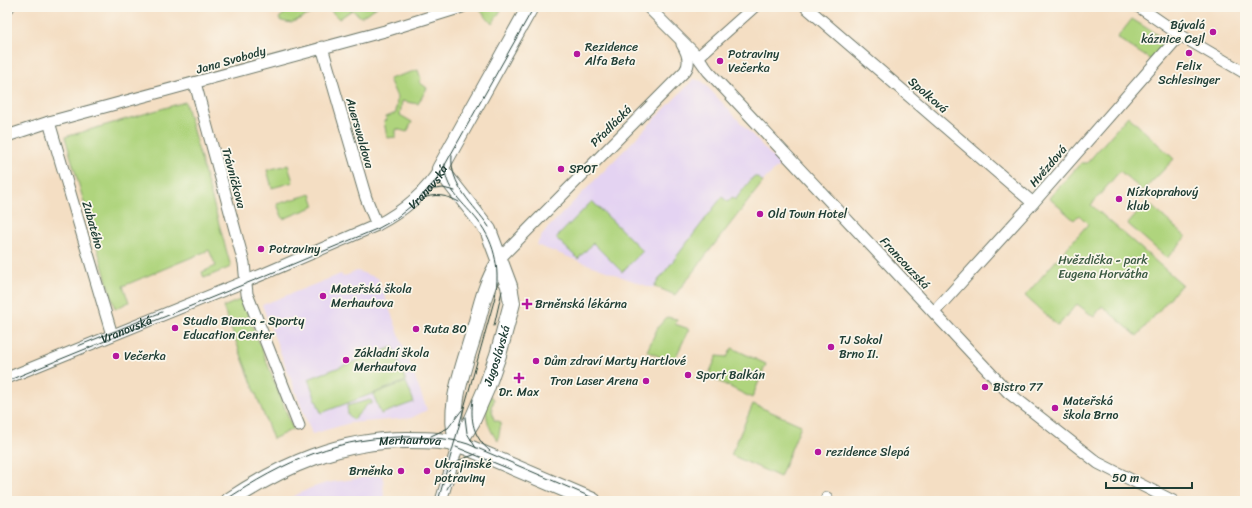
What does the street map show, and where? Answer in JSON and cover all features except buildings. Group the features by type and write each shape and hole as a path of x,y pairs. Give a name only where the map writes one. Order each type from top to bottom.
{"street":[{"name":"Jana Svobody","path":"7,136 49,122 195,84 385,31 462,7"},
{"name":"Vranovská","path":"7,378 246,280 377,225 394,216 414,201 427,187 440,169 530,7"},
{"name":"Francouzská","path":"648,7 698,57 708,71 1009,393 1098,463 1173,501"},
{"path":"698,57 754,7"},
{"name":"Spolková","path":"806,7 1033,203"},
{"path":"1139,7 1180,35 1245,73"},
{"name":"Hvězdová","path":"934,312 1033,203 1180,35"},
{"name":"Přadlácká","path":"499,261 685,71 688,63 688,57 680,40"},
{"name":"Auerswaldova","path":"322,48 366,198 377,225"},
{"name":"Trávníčkova","path":"195,84 244,263 246,280"},
{"name":"Zubatého","path":"49,122 112,336"},
{"name":"Jugoslávská","path":"440,169 451,185 482,221 492,238 509,286 512,303 498,356 472,421 458,444 441,501"},
{"name":"Jugoslávská","path":"458,444 454,421 460,381 486,289 499,261"},
{"path":"246,280 248,298 299,426"},
{"name":"Merhautova","path":"229,501 283,469 316,454 365,442 402,440 439,440 458,444 593,501"}],"shaded area":[{"path":"694,79 702,81 780,165 765,179 675,295 654,286 652,288 536,245 544,232"},
{"name":"Základní škola Merhautova","path":"357,271 378,278 427,410 411,418 350,423 312,434 262,305 341,274 343,277"},
{"path":"383,475 384,501 283,501 326,483"}],"green space":[{"path":"294,7 325,7 291,23 281,21 279,18"},
{"path":"331,7 377,7 361,17 352,10 339,19 329,9"},
{"path":"484,7 503,7 492,24 480,10"},
{"path":"1132,19 1167,41 1151,60 1117,38"},
{"path":"418,70 421,79 419,82 427,88 418,104 402,101 400,115 412,122 407,132 396,129 396,137 387,138 384,121 387,120 386,117 396,113 397,97 389,79"},
{"path":"185,102 231,267 204,278 202,272 216,266 209,250 123,286 129,302 115,309 65,137"},
{"name":"Hvězdička - park Eugena Horvátha","path":"1128,116 1174,159 1143,191 1120,171 1091,205 1182,284 1137,336 1102,306 1094,317 1077,304 1058,326 1025,296 1088,224 1079,215 1074,220 1049,198 1081,163 1087,163"},
{"path":"288,165 293,182 272,188 267,170"},
{"path":"753,177 757,177 763,182 675,295 654,286 722,197 728,202 732,197 735,200"},
{"path":"311,194 315,206 283,219 277,204"},
{"path":"592,201 643,251 622,272 593,243 578,259 556,238"},
{"path":"1147,202 1186,237 1167,258 1128,224"},
{"path":"242,299 293,429 273,439 223,307"},
{"path":"667,317 677,319 675,324 689,329 673,363 647,351 658,327"},
{"path":"393,347 406,381 321,413 308,379"},
{"path":"732,348 766,364 752,398 708,376 717,356 727,357"},
{"path":"406,382 414,402 381,414 373,394"},
{"path":"489,395 494,399 493,404 491,405 494,420 501,422 498,441 491,430 487,419 486,407"},
{"path":"369,400 372,401 372,404 368,404 353,420 348,414 347,406"},
{"path":"753,404 801,425 780,477 731,455"}],"tram line":[{"path":"7,381 267,275 379,228 395,219 416,202 437,179 534,7"},
{"path":"452,155 452,166 458,185 489,227"},
{"path":"438,501 494,301 497,280 497,270 493,249 489,239 478,221 451,189 445,173 445,164"},
{"path":"427,190 443,188 455,191"},
{"path":"421,199 436,195 450,198 459,202"},
{"path":"494,326 502,291"},
{"path":"78,346 162,312"},
{"path":"473,399 472,414 474,428 484,446 490,451"},
{"path":"431,436 448,428 462,410"},
{"path":"465,417 467,433 476,448"},
{"path":"224,501 269,474 314,453 362,441 414,437 448,439 468,444 600,501"},
{"path":"456,447 512,470"},
{"path":"448,472 460,460 476,454"},
{"path":"447,489 458,472 468,464 474,462 488,462"}],"place":[{"name":"Bývalá káznice Cejl","path":"1213,32"},
{"name":"Felix Schlesinger","path":"1189,53"},
{"name":"Rezidence Alfa Beta","path":"577,54"},
{"name":"Potraviny Večerka","path":"720,61"},
{"name":"SPOT","path":"561,169"},
{"name":"Nízkoprahový klub","path":"1119,199"},
{"name":"Old Town Hotel","path":"760,214"},
{"name":"Potraviny","path":"261,249"},
{"name":"Mateřská škola Merhautova","path":"323,296"},
{"name":"Brněnská lékárna","path":"527,304"},
{"name":"Studio Bianca - Sporty Education Center","path":"175,328"},
{"name":"Ruta 80","path":"416,329"},
{"name":"TJ Sokol Brno II.","path":"831,347"},
{"name":"Večerka","path":"116,356"},
{"name":"Základní škola Merhautova","path":"346,360"},
{"name":"Dům zdraví Marty Hartlové","path":"536,361"},
{"name":"Sport Balkán","path":"688,375"},
{"name":"Dr. Max","path":"519,378"},
{"name":"Tron Laser Arena","path":"646,381"},
{"name":"Bistro 77","path":"985,387"},
{"name":"Mateřská škola Brno","path":"1055,408"},
{"name":"rezidence Slepá","path":"818,452"},
{"name":"Brněnka","path":"401,471"},
{"name":"Ukrajinské potraviny","path":"427,471"}]}
